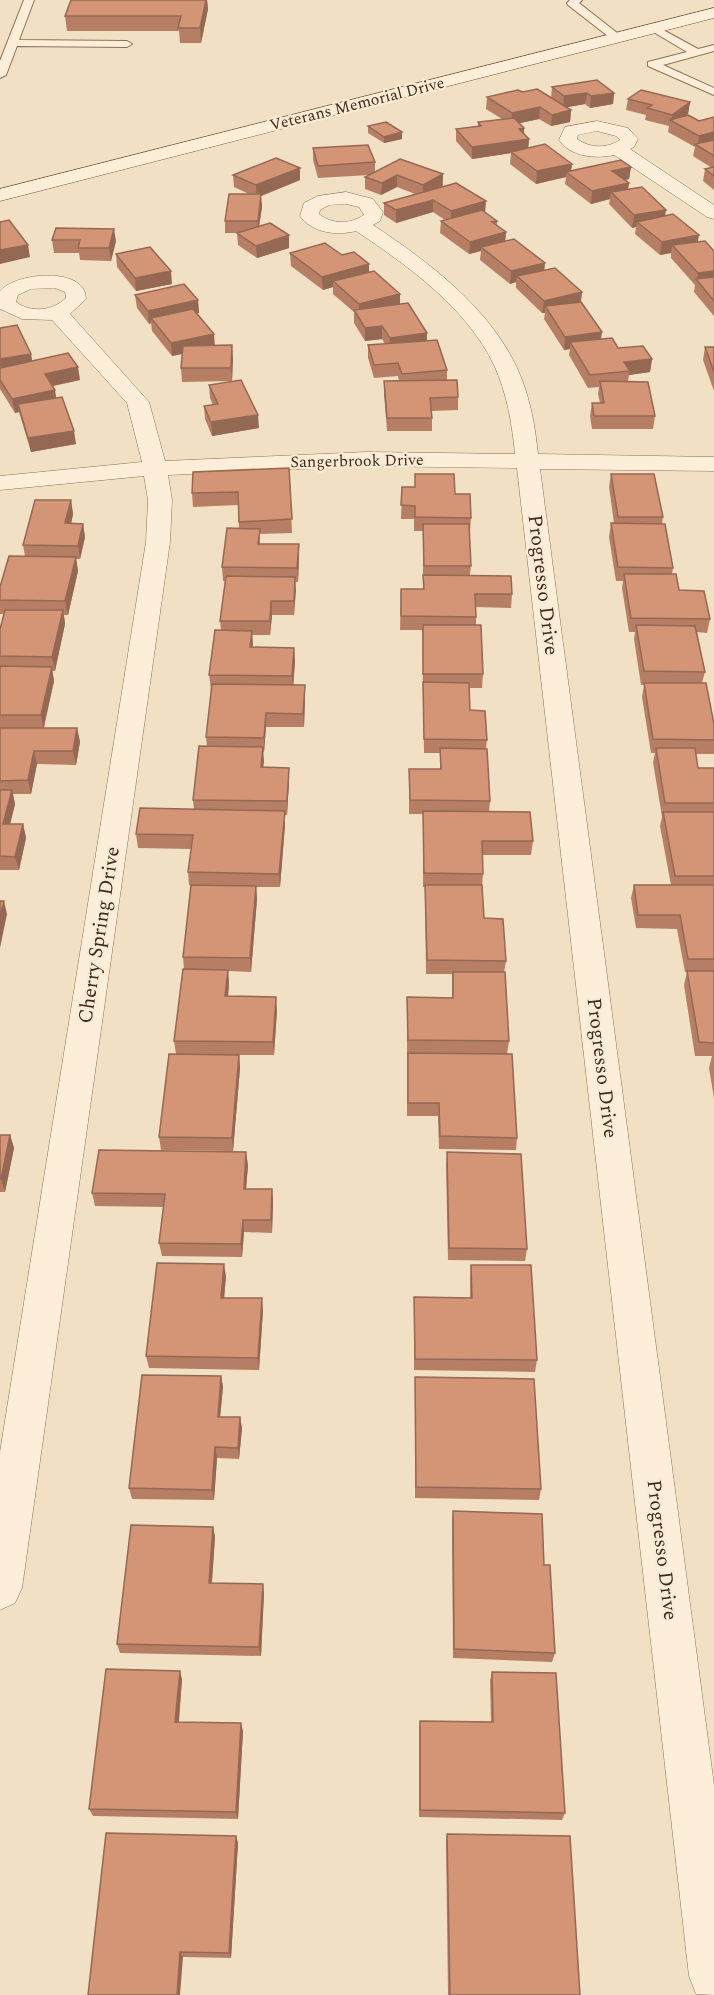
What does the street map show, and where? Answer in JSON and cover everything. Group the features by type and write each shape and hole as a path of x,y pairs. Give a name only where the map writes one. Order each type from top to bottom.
{"street":[{"name":"Veterans Memorial Drive","path":"0,195 714,12"},
{"path":"617,149 714,213"},
{"name":"Progresso Drive","path":"360,225 409,259 468,314 494,346 504,364 522,416 714,1976"},
{"name":"Cherry Spring Drive","path":"0,1588 158,542 160,500 152,444 138,402 56,312"},
{"name":"Sangerbrook Drive","path":"0,483 155,468 367,459 714,464"}],"lane":[{"path":"0,75 29,0"},
{"path":"577,0 572,3 617,38"},
{"path":"654,28 696,52"},
{"path":"12,44 127,44"},
{"path":"714,48 652,63 714,92"},
{"path":"687,80 705,75"}],"building":[{"path":"71,0 206,0 200,28 178,28 181,16 65,16"},
{"path":"597,80 614,93 564,96 552,87"},
{"path":"537,89 571,110 552,115 540,107 512,113 487,97 518,90 523,92"},
{"path":"641,90 690,102 672,115 647,108 652,105 628,99"},
{"path":"688,115 699,121 714,117 714,132 699,136 670,120"},
{"path":"514,118 524,128 519,129 529,139 472,147 456,129 481,126 478,122"},
{"path":"386,122 402,132 384,137 368,126"},
{"path":"714,140 714,156 695,144"},
{"path":"545,144 572,164 537,171 511,152"},
{"path":"368,145 375,162 318,166 313,148"},
{"path":"276,158 300,168 256,185 233,175"},
{"path":"400,159 443,174 423,185 397,175 382,183 365,177"},
{"path":"621,160 631,167 612,171 629,183 592,191 566,172"},
{"path":"714,167 714,176 705,169"},
{"path":"456,183 486,201 451,211 433,200 396,210 384,203"},
{"path":"642,187 666,210 634,215 611,192"},
{"path":"229,194 261,194 258,221 225,221"},
{"path":"482,210 497,221 492,222 506,232 470,242 441,221"},
{"path":"673,214 699,235 662,242 637,222"},
{"path":"9,220 28,245 0,250 0,222"},
{"path":"270,223 289,235 256,246 237,233"},
{"path":"56,228 114,229 109,248 78,248 80,240 52,240"},
{"path":"514,239 545,263 511,271 481,247"},
{"path":"705,241 714,251 714,271 698,273 672,245"},
{"path":"325,243 342,255 354,252 369,264 322,277 290,253"},
{"path":"150,247 171,271 135,278 116,254"},
{"path":"555,268 582,292 544,301 517,276"},
{"path":"374,271 400,294 359,304 333,281"},
{"path":"714,277 714,301 696,279"},
{"path":"184,284 198,300 148,311 135,295"},
{"path":"581,302 602,332 565,337 545,306"},
{"path":"408,303 427,333 390,338 382,326 365,328 354,310"},
{"path":"193,309 214,334 171,343 151,318"},
{"path":"17,325 31,354 0,359 0,328"},
{"path":"612,338 618,348 643,346 652,359 624,362 630,371 590,375 570,342"},
{"path":"437,340 447,370 402,374 398,363 374,365 368,345"},
{"path":"232,345 231,368 181,368 183,346"},
{"path":"705,347 714,347 714,372"},
{"path":"68,353 78,367 45,374 55,390 12,399 0,380 0,368"},
{"path":"241,380 258,415 211,422 204,406 218,404 209,385"},
{"path":"457,380 458,397 430,398 432,418 387,418 384,381"},
{"path":"600,381 648,382 655,416 594,416 592,403 604,403"},
{"path":"62,397 74,431 28,438 18,404"},
{"path":"289,468 292,519 239,522 238,492 192,493 193,472"},
{"path":"415,474 454,474 455,494 470,494 471,518 415,517 415,506 401,505 402,487 415,487"},
{"path":"611,474 654,474 663,517 618,517"},
{"path":"35,500 71,500 65,523 83,524 78,546 23,545"},
{"path":"611,523 665,524 673,568 618,567"},
{"path":"423,524 469,524 471,566 424,566"},
{"path":"227,528 260,529 258,544 299,544 297,568 222,567"},
{"path":"9,556 76,557 65,601 0,600 0,587"},
{"path":"624,574 676,574 679,590 704,591 710,619 631,618"},
{"path":"423,575 511,576 512,594 475,594 476,617 401,616 401,589 424,589"},
{"path":"226,576 295,577 294,601 271,601 270,621 220,621"},
{"path":"5,610 63,610 52,657 0,656 0,629"},
{"path":"423,625 481,625 483,674 423,674"},
{"path":"636,625 695,626 705,672 644,671"},
{"path":"215,630 252,631 250,647 294,648 292,676 209,675"},
{"path":"0,666 52,667 41,715 0,715"},
{"path":"423,682 469,683 470,710 485,711 487,740 424,739"},
{"path":"644,683 706,683 714,724 714,740 653,739"},
{"path":"212,684 305,685 303,714 266,713 264,738 206,737"},
{"path":"0,728 77,728 73,751 34,751 28,780 0,781"},
{"path":"199,746 263,747 261,767 289,768 287,801 193,800"},
{"path":"440,748 487,749 490,801 410,800 409,769 441,769"},
{"path":"656,748 695,748 698,768 714,768 714,803 665,803"},
{"path":"0,790 12,790 3,824 23,824 15,857 0,856"},
{"path":"140,808 285,811 279,874 188,872 193,835 136,834"},
{"path":"423,811 530,812 533,841 482,841 483,874 424,873"},
{"path":"663,812 714,812 714,876 675,876"},
{"path":"191,885 256,886 250,958 183,957"},
{"path":"425,885 482,885 484,918 503,919 506,961 427,960"},
{"path":"634,885 714,885 714,959 688,959 680,915 638,915"},
{"path":"0,901 4,901 0,918"},
{"path":"183,969 228,970 225,996 276,997 273,1042 174,1041"},
{"path":"687,971 714,971 714,1043 699,1042"},
{"path":"453,972 505,972 509,1041 408,1040 407,997 453,998"},
{"path":"408,1053 512,1054 517,1138 440,1136 439,1103 408,1103"},
{"path":"169,1054 239,1055 232,1138 159,1137"},
{"path":"0,1135 10,1135 1,1179 0,1179"},
{"path":"99,1150 246,1152 244,1189 272,1189 271,1220 243,1220 241,1244 159,1243 165,1194 92,1193"},
{"path":"447,1152 521,1154 527,1249 449,1248"},
{"path":"157,1263 224,1264 221,1298 262,1298 258,1358 146,1356"},
{"path":"471,1265 531,1265 537,1360 415,1359 414,1297 472,1298"},
{"path":"142,1375 221,1376 218,1417 240,1417 238,1448 215,1447 212,1490 129,1488"},
{"path":"415,1377 534,1379 541,1489 416,1487"},
{"path":"453,1511 542,1514 544,1565 550,1565 555,1653 454,1649"},
{"path":"131,1525 213,1527 209,1583 263,1584 259,1647 117,1644"},
{"path":"106,1669 180,1671 175,1722 241,1723 236,1812 89,1809"},
{"path":"492,1672 556,1673 565,1813 420,1810 420,1721 493,1722"},
{"path":"106,1833 236,1836 229,1953 180,1952 177,1995 88,1995"},
{"path":"447,1834 570,1836 580,1995 450,1995"}]}
